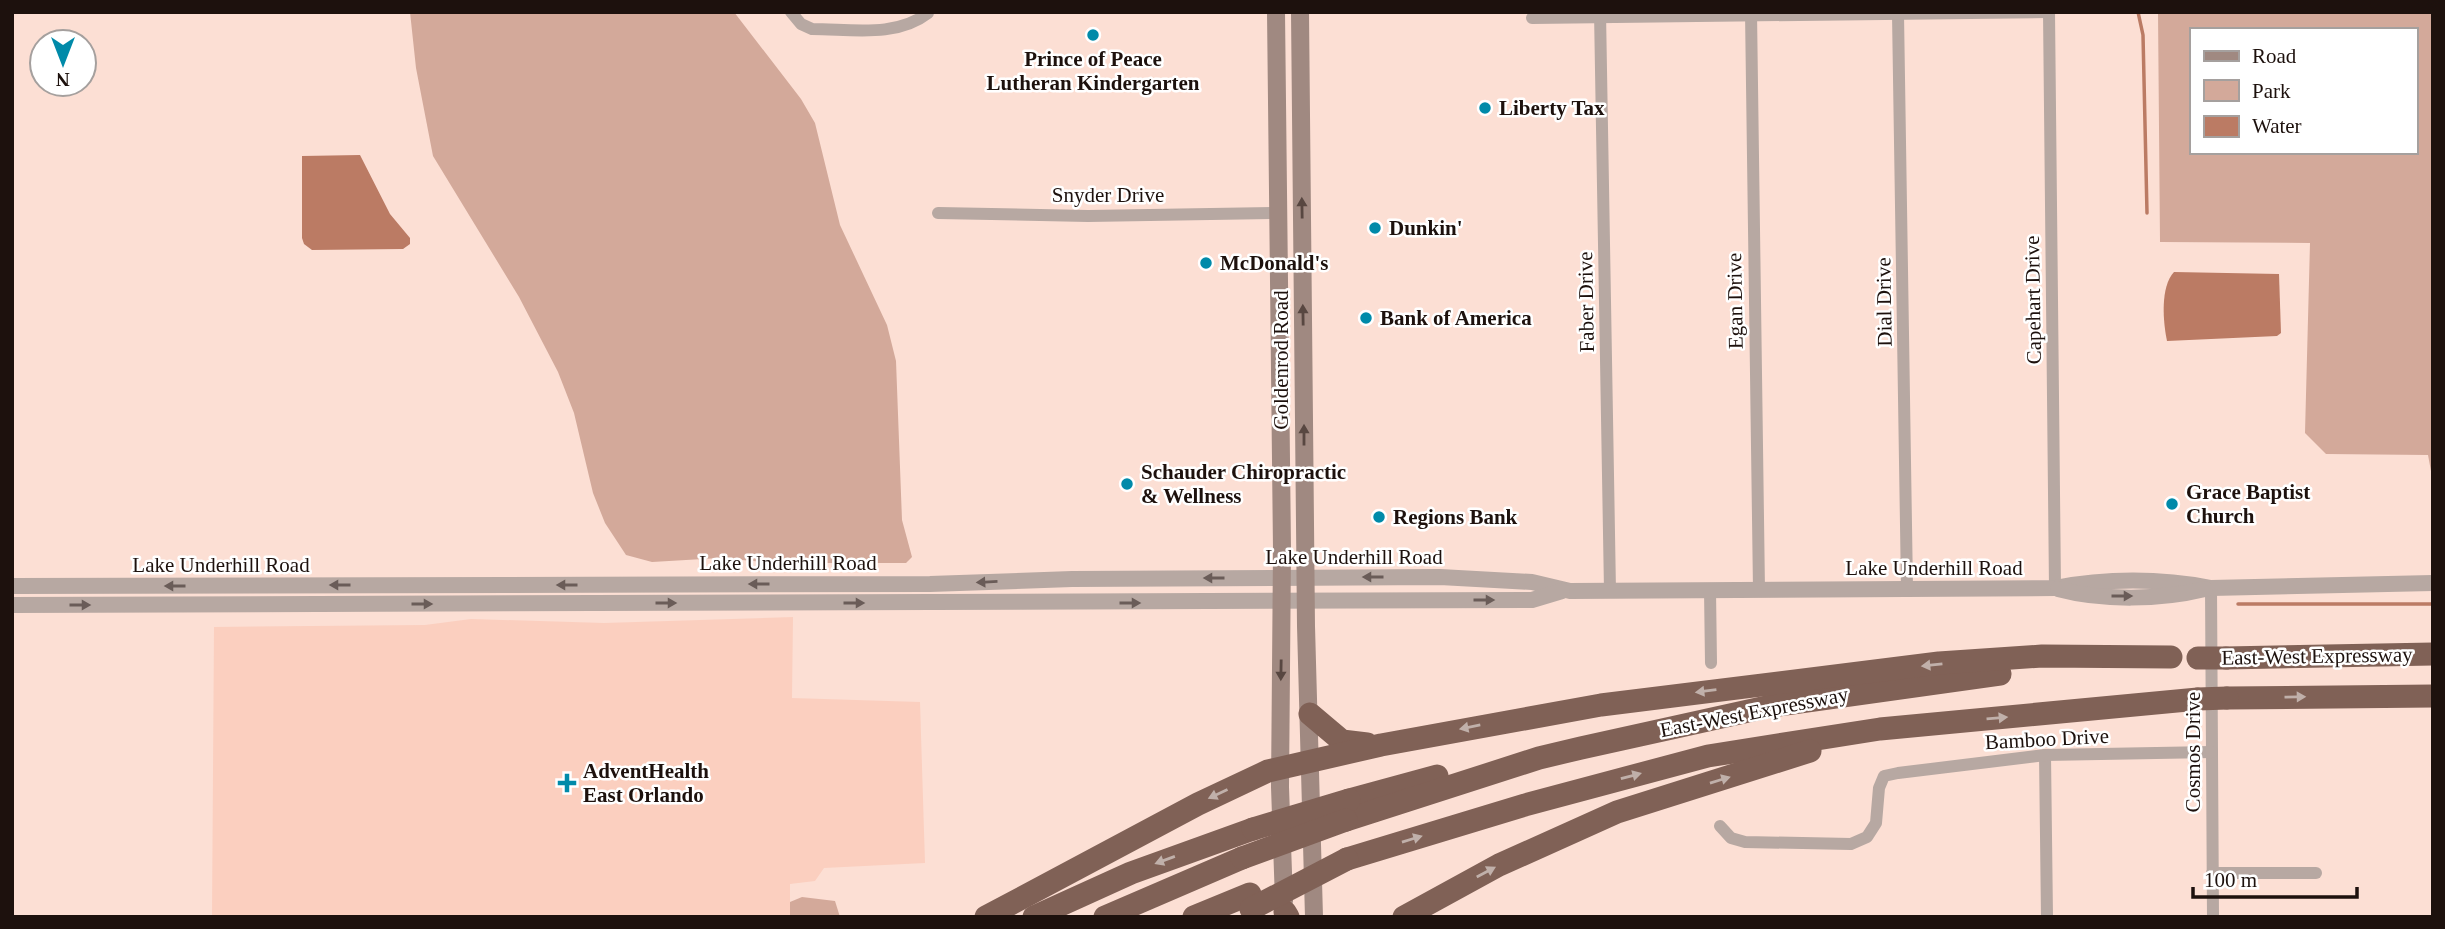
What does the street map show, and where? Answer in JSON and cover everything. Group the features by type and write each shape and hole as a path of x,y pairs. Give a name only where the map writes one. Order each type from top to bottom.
{"highway":[{"name":"East-West Expressway","path":"1105,917 1348,810 1539,758 1771,706 1955,679 2171,657 2433,654"},
{"path":"986,917 1198,804 1280,768 1381,745 1601,705 1939,663 2042,656 2171,657"},
{"name":"East-West Expressway","path":"1194,917 1245,907 1347,859 1525,805 1708,756 1880,729 2198,699 2433,696"},
{"path":"1310,714 1342,741 1381,745"},
{"path":"1404,917 1500,865 1617,812 1880,729"},
{"path":"1034,917 1130,873 1253,829 1348,810"}],"main road":[{"name":"Goldenrod Road","path":"1276,12 1282,577 1280,768 1286,915"},
{"name":"Goldenrod Road","path":"1300,12 1305,577 1314,917"},
{"path":"1277,97 1286,103 1287,160 1301,180"},
{"path":"1277,213 1293,232 1294,253 1303,276"}],"street":[{"path":"791,12 801,24 812,29 898,29 914,24 928,13"},
{"path":"1532,18 1600,15 2047,12"},
{"name":"Capehart Drive","path":"2047,12 2055,588"},
{"name":"Egan Drive","path":"1751,14 1759,590"},
{"name":"Dial Drive","path":"1898,14 1907,589"},
{"name":"Faber Drive","path":"1600,15 1610,591"},
{"name":"Snyder Drive","path":"938,213 1088,216 1277,213"},
{"name":"Lake Underhill Road","path":"12,586 705,584 1305,577 1486,578 1532,582 1562,591 2055,588 2097,596 2180,595 2211,587 2433,583"},
{"path":"704,603 705,584"},
{"path":"354,604 400,585"},
{"path":"201,604 217,594 243,586"},
{"name":"Cosmos Drive","path":"2211,587 2213,917"},
{"path":"1710,590 1711,663"},
{"name":"Lake Underhill Road","path":"12,605 1532,600 1562,591"},
{"name":"Bamboo Drive","path":"1720,826 1731,838 1745,842 1851,844 1867,837 1876,823 1879,788 1884,776 2045,755 2212,752"},
{"path":"2045,755 2047,917"},
{"path":"2212,873 2316,873"}],"shaded area":[{"name":"AdventHealth East Orlando","path":"793,617 792,698 920,702 925,863 824,868 815,881 790,884 790,917 212,917 214,627 425,625 471,619 604,623"}],"green space":[{"path":"410,12 734,12 801,99 815,123 840,225 887,325 896,361 902,520 912,557 906,563 775,563 720,558 652,562 626,555 605,523 593,493 574,413 558,372 519,297 433,156 416,68"},
{"path":"2158,12 2433,12 2433,482 2428,455 2326,454 2305,433 2310,243 2160,242"},
{"path":"802,897 835,901 840,917 790,917 790,902"}],"water":[{"path":"360,155 390,214 410,238 410,244 403,249 312,250 304,244 302,238 302,156"},
{"path":"2174,272 2279,274 2281,333 2277,336 2167,341 2165,295 2166,286"}],"waterway":[{"path":"2138,12 2143,35 2147,213"},
{"path":"2238,604 2433,604"}],"place":[{"name":"Prince of Peace Lutheran Kindergarten","path":"1093,35"},
{"name":"Liberty Tax","path":"1485,108"},
{"name":"Dunkin'","path":"1375,228"},
{"name":"McDonald's","path":"1206,263"},
{"name":"Bank of America","path":"1366,318"},
{"name":"Schauder Chiropractic & Wellness","path":"1127,484"},
{"name":"Grace Baptist Church","path":"2172,504"},
{"name":"Regions Bank","path":"1379,517"},
{"name":"AdventHealth East Orlando","path":"567,783"}]}
